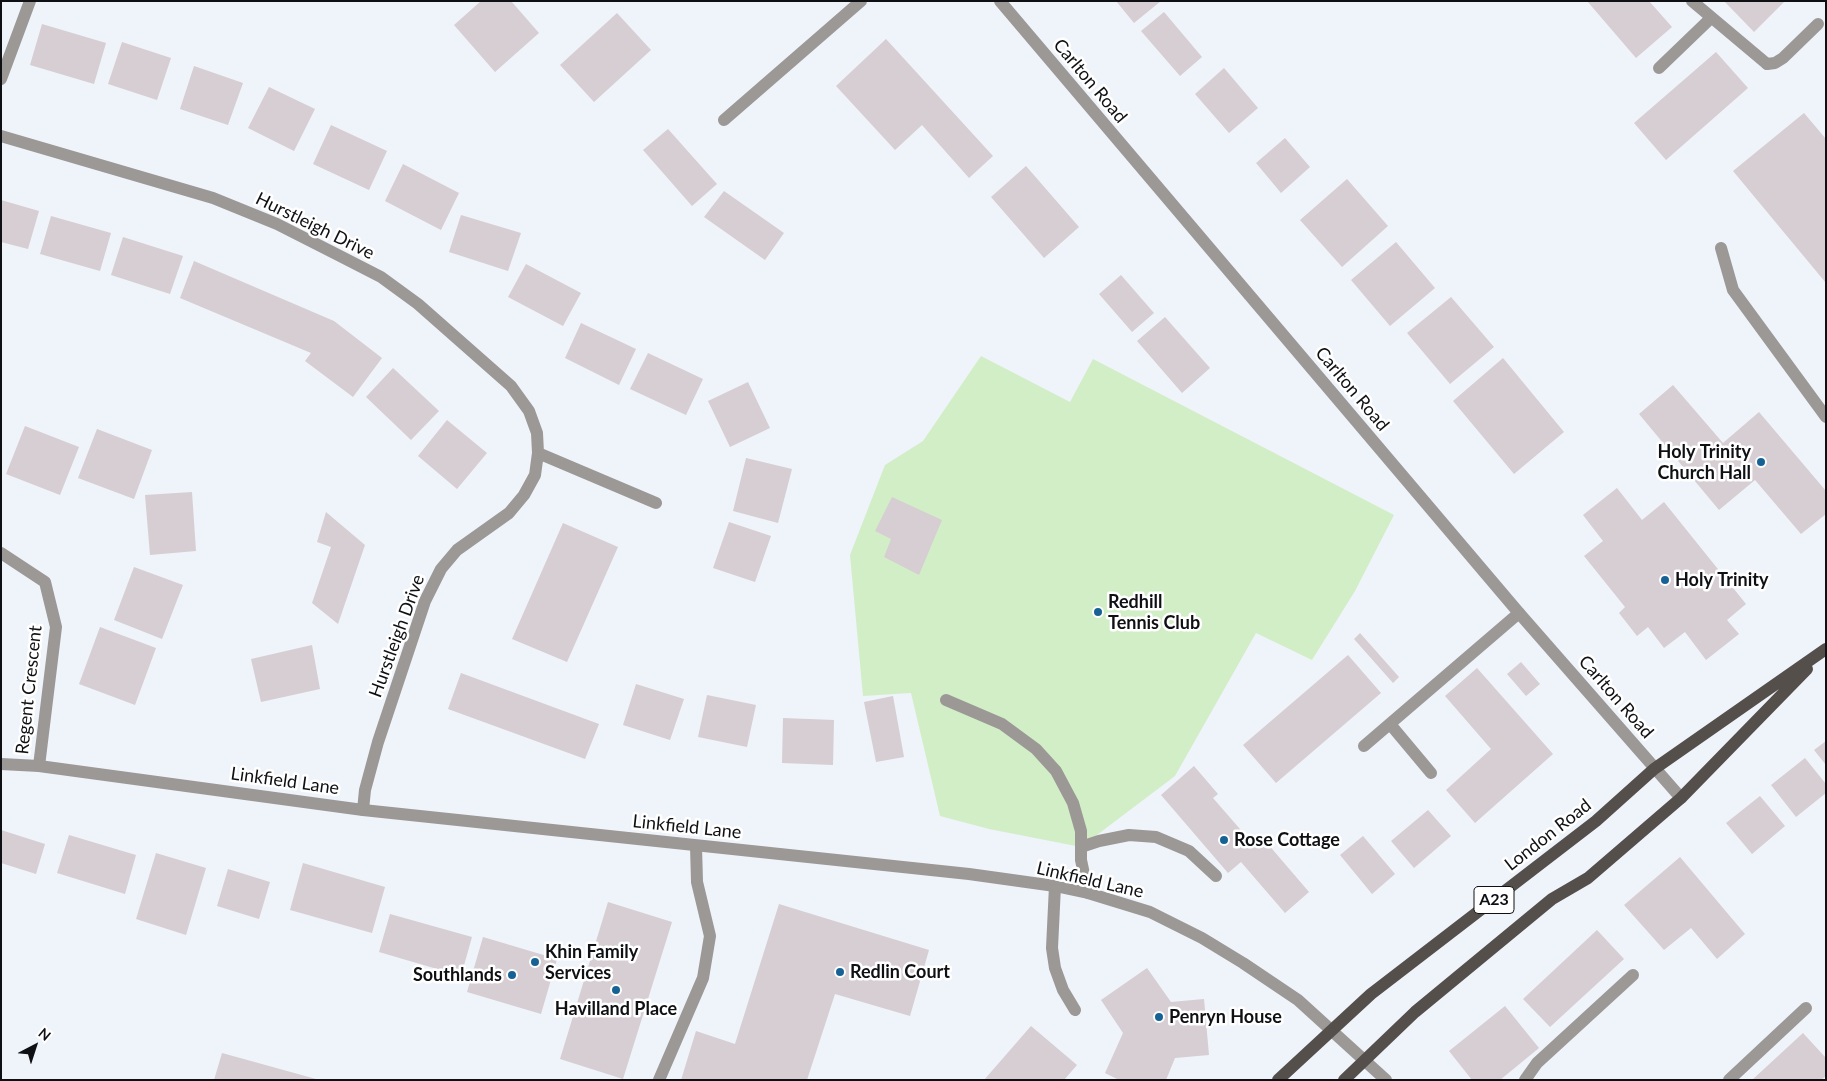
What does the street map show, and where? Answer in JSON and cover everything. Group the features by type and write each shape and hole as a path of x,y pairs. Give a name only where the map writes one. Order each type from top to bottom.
{"main road":[{"name":"London Road","path":"1278,1080 1371,994 1596,821 1654,769 1826,649"},
{"name":"London Road","path":"1344,1080 1415,1012 1552,899 1588,878 1681,798 1826,649"}],"street":[{"path":"1,79 30,1"},
{"path":"724,120 861,1"},
{"name":"Carlton Road","path":"1000,1 1519,613 1681,798"},
{"path":"1692,1 1767,64 1775,63 1783,58 1818,24"},
{"path":"1659,68 1711,18"},
{"name":"Hurstleigh Drive","path":"1,136 213,198 277,224 381,277 418,304 511,386 529,411 537,433 538,453 535,475 524,495 509,513 457,550 441,569 425,601 378,742 365,790 363,810"},
{"path":"1721,248 1733,290 1826,417"},
{"path":"538,453 656,503"},
{"name":"Regent Crescent","path":"1,553 45,582 56,627 39,766"},
{"path":"1364,746 1519,613"},
{"path":"946,700 1002,724 1036,749 1056,771 1073,803 1081,831 1081,860 1088,893"},
{"path":"1390,724 1431,773"},
{"name":"Linkfield Lane","path":"1,764 39,766 363,810 969,874 1055,886 1088,893 1150,912 1202,938 1243,962 1298,1000 1386,1080"},
{"path":"1081,847 1129,835 1156,837 1189,851 1216,876"},
{"path":"658,1080 703,978 710,936 697,882 696,846"},
{"path":"1055,886 1052,930 1055,968 1063,990 1075,1010"},
{"path":"1525,1080 1537,1063 1633,975"},
{"path":"1729,1080 1806,1008"}],"green space":[{"name":"Redhill Tennis Club","path":"981,356 1070,402 1093,359 1394,515 1355,591 1312,660 1256,633 1175,776 1081,847 989,829 940,816 911,693 863,696 850,555 885,465 923,441"}],"building":[{"path":"481,1 511,1 539,33 495,72 454,25"},
{"path":"1116,1 1161,1 1134,23"},
{"path":"1587,1 1649,1 1672,27 1636,58"},
{"path":"1724,1 1785,1 1754,32"},
{"path":"1164,12 1202,57 1180,76 1141,31"},
{"path":"617,13 651,50 594,102 560,65"},
{"path":"42,24 106,43 94,84 30,65"},
{"path":"886,39 993,156 969,178 922,125 895,150 836,86"},
{"path":"122,42 171,58 157,100 108,84"},
{"path":"1716,52 1748,88 1666,160 1634,123"},
{"path":"194,66 243,83 228,125 180,109"},
{"path":"1224,68 1258,108 1229,133 1195,94"},
{"path":"269,87 315,109 294,151 248,128"},
{"path":"1804,113 1826,139 1826,283 1733,171"},
{"path":"331,125 387,151 369,190 313,164"},
{"path":"668,129 717,184 692,206 643,150"},
{"path":"1285,138 1310,167 1281,193 1256,163"},
{"path":"403,164 459,193 441,230 385,201"},
{"path":"1026,166 1079,227 1044,258 991,197"},
{"path":"1347,179 1388,226 1342,267 1300,220"},
{"path":"724,191 784,233 765,260 704,217"},
{"path":"1,200 39,211 28,249 1,242"},
{"path":"461,215 521,233 508,271 449,252"},
{"path":"51,216 111,233 100,271 40,254"},
{"path":"123,237 183,256 170,294 111,275"},
{"path":"1396,242 1435,288 1390,326 1351,280"},
{"path":"194,261 334,321 382,358 353,397 305,361 311,353 180,298"},
{"path":"526,264 581,293 563,326 508,297"},
{"path":"1121,275 1154,313 1132,332 1099,294"},
{"path":"1451,297 1494,347 1450,384 1407,333"},
{"path":"1165,317 1210,368 1182,393 1137,341"},
{"path":"581,323 636,349 619,385 565,358"},
{"path":"648,353 703,379 686,415 630,389"},
{"path":"1503,358 1564,432 1514,474 1453,401"},
{"path":"393,368 439,411 411,440 366,397"},
{"path":"748,382 770,428 730,447 708,401"},
{"path":"1673,385 1723,443 1759,412 1826,491 1826,514 1801,534 1755,480 1719,510 1639,414"},
{"path":"447,420 487,453 457,489 418,456"},
{"path":"25,426 79,447 60,495 6,474"},
{"path":"97,429 152,450 134,499 78,478"},
{"path":"746,458 792,469 778,523 733,511"},
{"name":"Holy Trinity","path":"1617,488 1642,520 1664,502 1746,604 1727,620 1739,634 1706,660 1685,632 1664,648 1648,627 1637,636 1619,613 1625,607 1584,556 1603,541 1583,515"},
{"path":"192,492 196,551 150,555 145,495"},
{"path":"892,497 942,520 919,575 884,557 891,539 875,531"},
{"path":"326,512 365,545 338,624 312,603 331,547 317,542"},
{"path":"729,522 771,536 755,582 713,568"},
{"path":"563,523 618,547 567,662 512,639"},
{"path":"134,567 183,585 162,639 114,620"},
{"path":"100,627 156,648 135,705 79,684"},
{"path":"1360,633 1399,677 1393,683 1354,639"},
{"path":"312,645 320,689 261,702 251,659"},
{"path":"1348,655 1381,693 1276,783 1243,745"},
{"path":"1521,662 1540,684 1526,696 1507,674"},
{"path":"1477,668 1553,754 1475,823 1446,790 1491,749 1445,696"},
{"path":"461,673 599,724 585,759 448,709"},
{"path":"636,684 684,699 670,740 623,725"},
{"path":"707,695 756,705 747,747 698,737"},
{"path":"893,696 904,757 876,762 864,702"},
{"path":"783,718 834,720 833,765 782,763"},
{"path":"1826,741 1826,765 1814,750"},
{"path":"1805,758 1826,784 1826,793 1796,817 1771,785"},
{"name":"Rose Cottage","path":"1194,766 1218,794 1213,798 1253,844 1261,836 1309,892 1285,913 1241,862 1228,873 1161,795"},
{"path":"1760,796 1785,826 1752,854 1726,823"},
{"path":"1428,810 1451,836 1414,868 1391,841"},
{"path":"1,830 45,844 36,874 1,863"},
{"path":"69,835 136,855 125,894 57,873"},
{"path":"1363,836 1395,874 1372,894 1340,855"},
{"path":"156,853 206,868 186,935 136,919"},
{"path":"1680,857 1745,934 1717,959 1691,928 1664,950 1624,905"},
{"path":"303,863 385,887 372,933 290,910"},
{"path":"228,869 270,882 259,919 217,906"},
{"name":"Havilland Place","path":"608,902 672,922 623,1079 560,1059"},
{"name":"Redlin Court","path":"779,904 929,950 910,1016 835,994 807,1080 681,1080 696,1031 735,1044"},
{"path":"390,914 472,937 461,976 379,952"},
{"path":"1597,930 1624,959 1550,1027 1523,999"},
{"name":"Southlands","path":"483,937 557,959 541,1014 467,992"},
{"name":"Penryn House","path":"1147,968 1171,1002 1204,999 1209,1055 1175,1058 1166,1080 1119,1080 1105,1073 1123,1033 1101,1000"},
{"path":"1505,1006 1539,1048 1500,1080 1472,1080 1449,1051"},
{"path":"1031,1026 1077,1065 1064,1080 984,1080"},
{"path":"1803,1033 1826,1058 1826,1076 1821,1080 1752,1080"},
{"path":"222,1053 316,1079 316,1080 214,1080"}],"place":[{"name":"Holy Trinity Church Hall","path":"1761,462"},
{"name":"Holy Trinity","path":"1665,580"},
{"name":"Redhill Tennis Club","path":"1098,612"},
{"name":"Rose Cottage","path":"1224,840"},
{"name":"Khin Family Services","path":"535,962"},
{"name":"Redlin Court","path":"840,972"},
{"name":"Southlands","path":"512,975"},
{"name":"Havilland Place","path":"616,990"},
{"name":"Penryn House","path":"1159,1017"}]}
